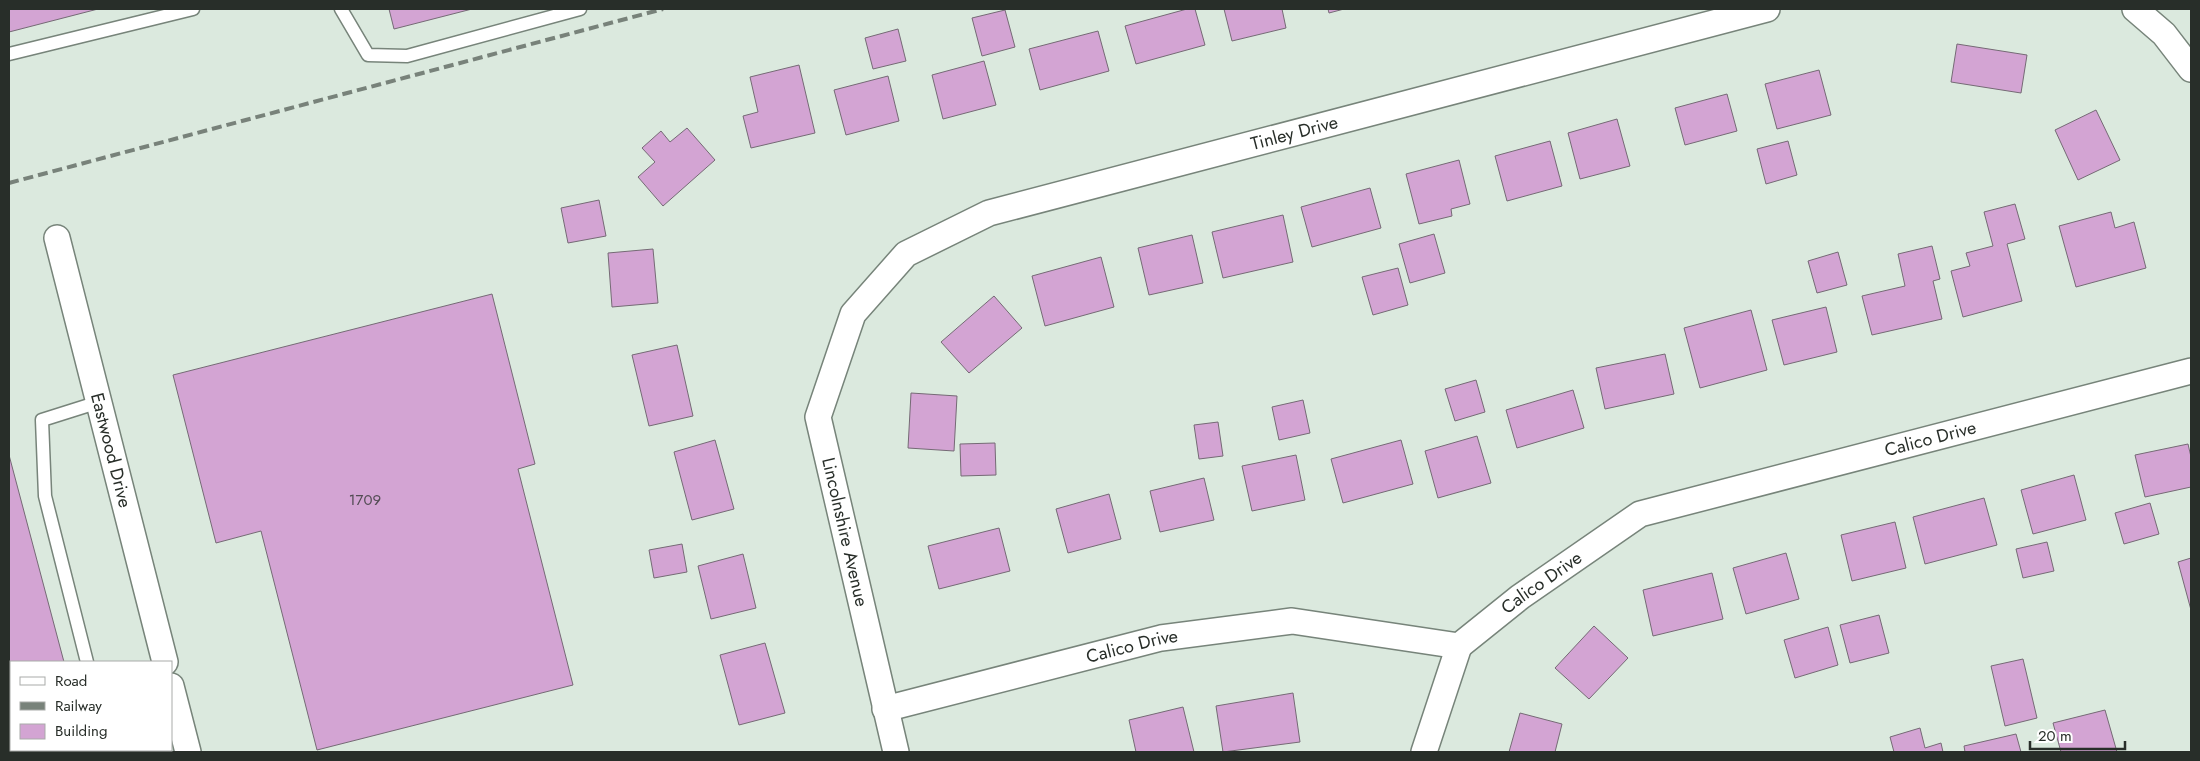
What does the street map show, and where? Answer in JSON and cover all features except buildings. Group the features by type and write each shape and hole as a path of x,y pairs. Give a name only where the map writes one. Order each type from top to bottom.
{"street":[{"name":"Tinley Drive","path":"853,314 906,254 989,214 1767,9"},
{"path":"2135,9 2164,34 2191,68"},
{"name":"Eastwood Drive","path":"57,238 165,661"},
{"name":"Lincolnshire Avenue","path":"853,314 818,416 896,752"},
{"name":"Calico Drive","path":"885,708 1161,638 1292,621 1459,646 1520,597 1640,514 2191,370"},
{"path":"1424,752 1459,646"},
{"path":"172,690 188,752"}],"lane":[{"path":"9,54 193,9"},
{"path":"341,9 368,55 407,56 580,9"},
{"path":"87,661 45,496 42,420 98,402"}],"railway":[{"path":"9,183 663,9"}]}
